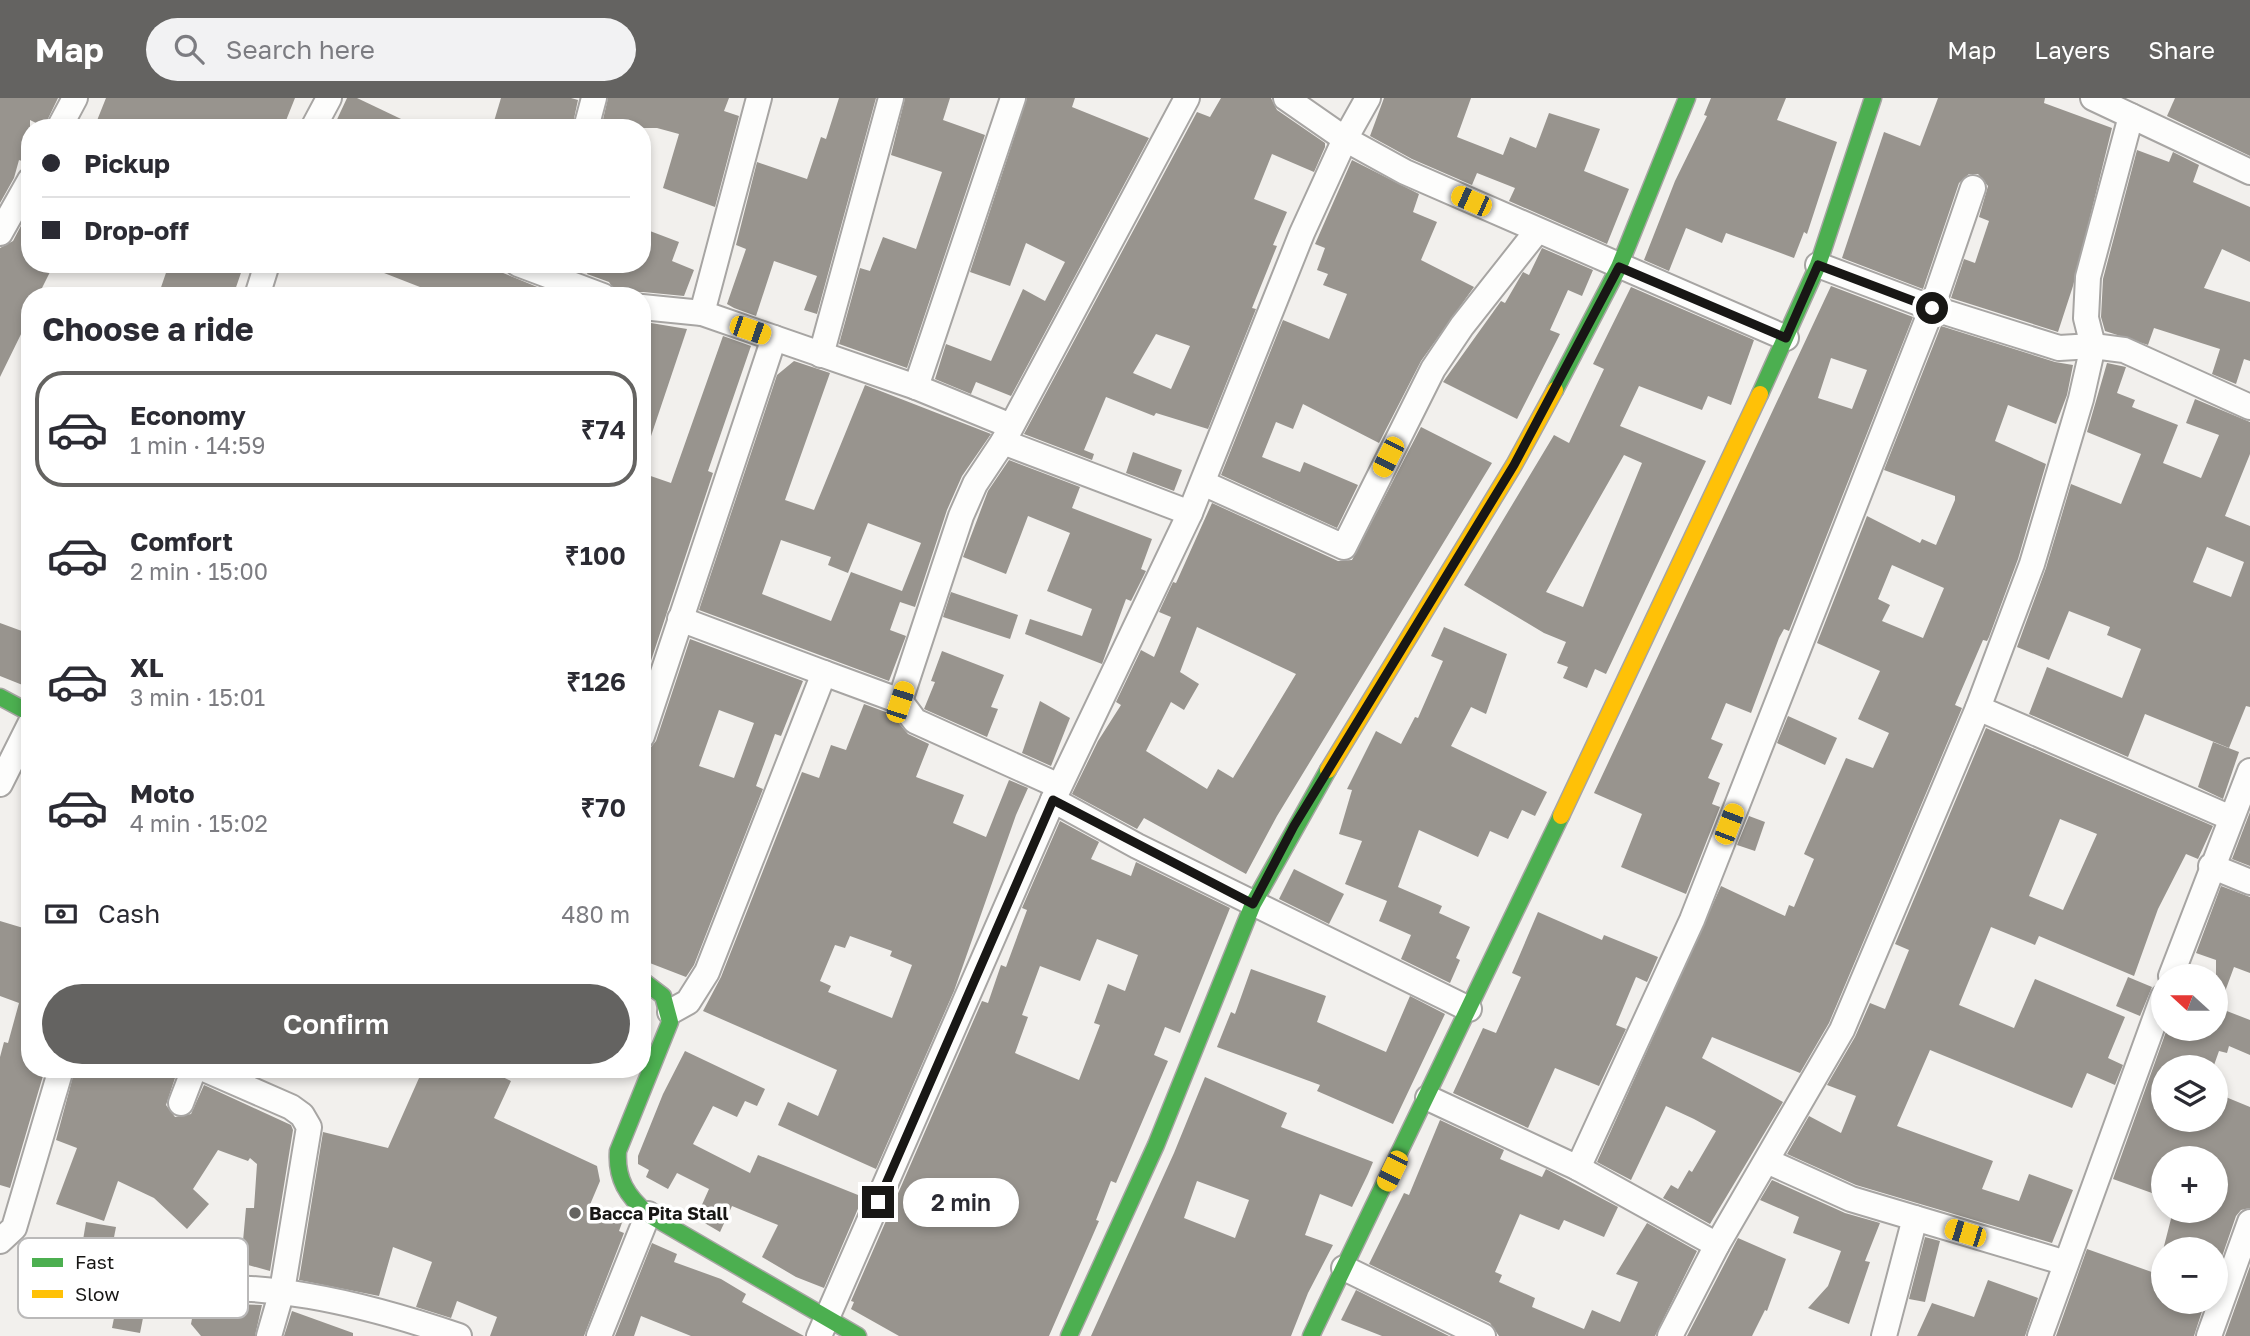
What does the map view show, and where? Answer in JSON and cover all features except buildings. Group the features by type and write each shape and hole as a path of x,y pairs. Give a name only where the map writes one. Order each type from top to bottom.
{"street":[{"path":"64,119 75,98"},
{"path":"318,119 329,98"},
{"path":"588,119 594,98"},
{"path":"702,313 759,98"},
{"path":"821,355 891,98"},
{"path":"916,387 1013,98"},
{"path":"900,702 961,516 975,484 1007,434 1187,98"},
{"path":"1286,98 1345,139 1405,172 1786,338"},
{"path":"823,1328 1056,793 1191,513 1302,233 1345,139 1368,98"},
{"path":"1069,1336 1156,1145 1253,904 1294,826 1514,465 1619,267 1687,98"},
{"path":"1311,1336 1428,1098 1786,338 1818,265 1873,98"},
{"path":"2092,98 2250,172"},
{"path":"1670,1336 1717,1245 1842,1030 1978,708 2032,564 2081,399 2093,346 2087,318 2088,277 2131,116"},
{"path":"1578,1168 1692,920 1932,308 1973,188"},
{"path":"0,233 21,196"},
{"path":"1203,483 1344,547 1433,369 1462,326 1537,231"},
{"path":"1818,265 1932,308 2059,348 2093,346 2123,350 2156,362 2250,407"},
{"path":"557,273 585,287"},
{"path":"651,308 702,313 916,387 1007,434 1191,513"},
{"path":"651,708 774,338"},
{"path":"680,619 900,702 915,721 1056,793 1253,904 1469,1009"},
{"path":"670,1012 688,1002 707,972 824,673"},
{"path":"0,697 21,708"},
{"path":"1978,708 2231,818"},
{"path":"0,784 21,742"},
{"path":"2175,964 2211,866 2250,771"},
{"path":"2211,866 2250,882"},
{"path":"651,986 661,993 670,1012 667,1032 651,1070"},
{"path":"2040,1336 2151,1030"},
{"path":"0,1241 15,1228 58,1078"},
{"path":"181,1103 191,1078"},
{"path":"225,1078 291,1107 302,1115 309,1127 282,1290 270,1336"},
{"path":"648,1078 622,1139 616,1163 622,1187 648,1214 823,1328 858,1336"},
{"path":"1428,1098 1578,1168 1717,1245"},
{"path":"1767,1161 1851,1199 2066,1263"},
{"path":"599,1336 648,1214"},
{"path":"1884,1336 1915,1218"},
{"path":"2209,1336 2250,1222"},
{"path":"1344,1268 1483,1336"},
{"path":"248,1288 282,1290 369,1310 460,1336"}],"traffic: fast":[{"path":"1555,390 1619,267 1687,98"},
{"path":"1760,394 1818,265 1873,98"},
{"path":"0,697 21,708"},
{"path":"1069,1336 1156,1145 1253,904 1328,770"},
{"path":"1311,1336 1561,816"},
{"path":"651,987 663,996 670,1022 651,1069"},
{"path":"647,1078 618,1151 621,1178 629,1194 648,1214 858,1336"}],"traffic: slow":[{"path":"1328,770 1514,465 1555,390"},
{"path":"1561,816 1760,394"}],"place":[{"name":"Bacca Pita Stall","path":"575,1213"}],"route":[{"path":"878,1202 1053,800 1253,904 1294,826 1514,465 1619,267 1786,338 1818,265 1932,308"}]}
